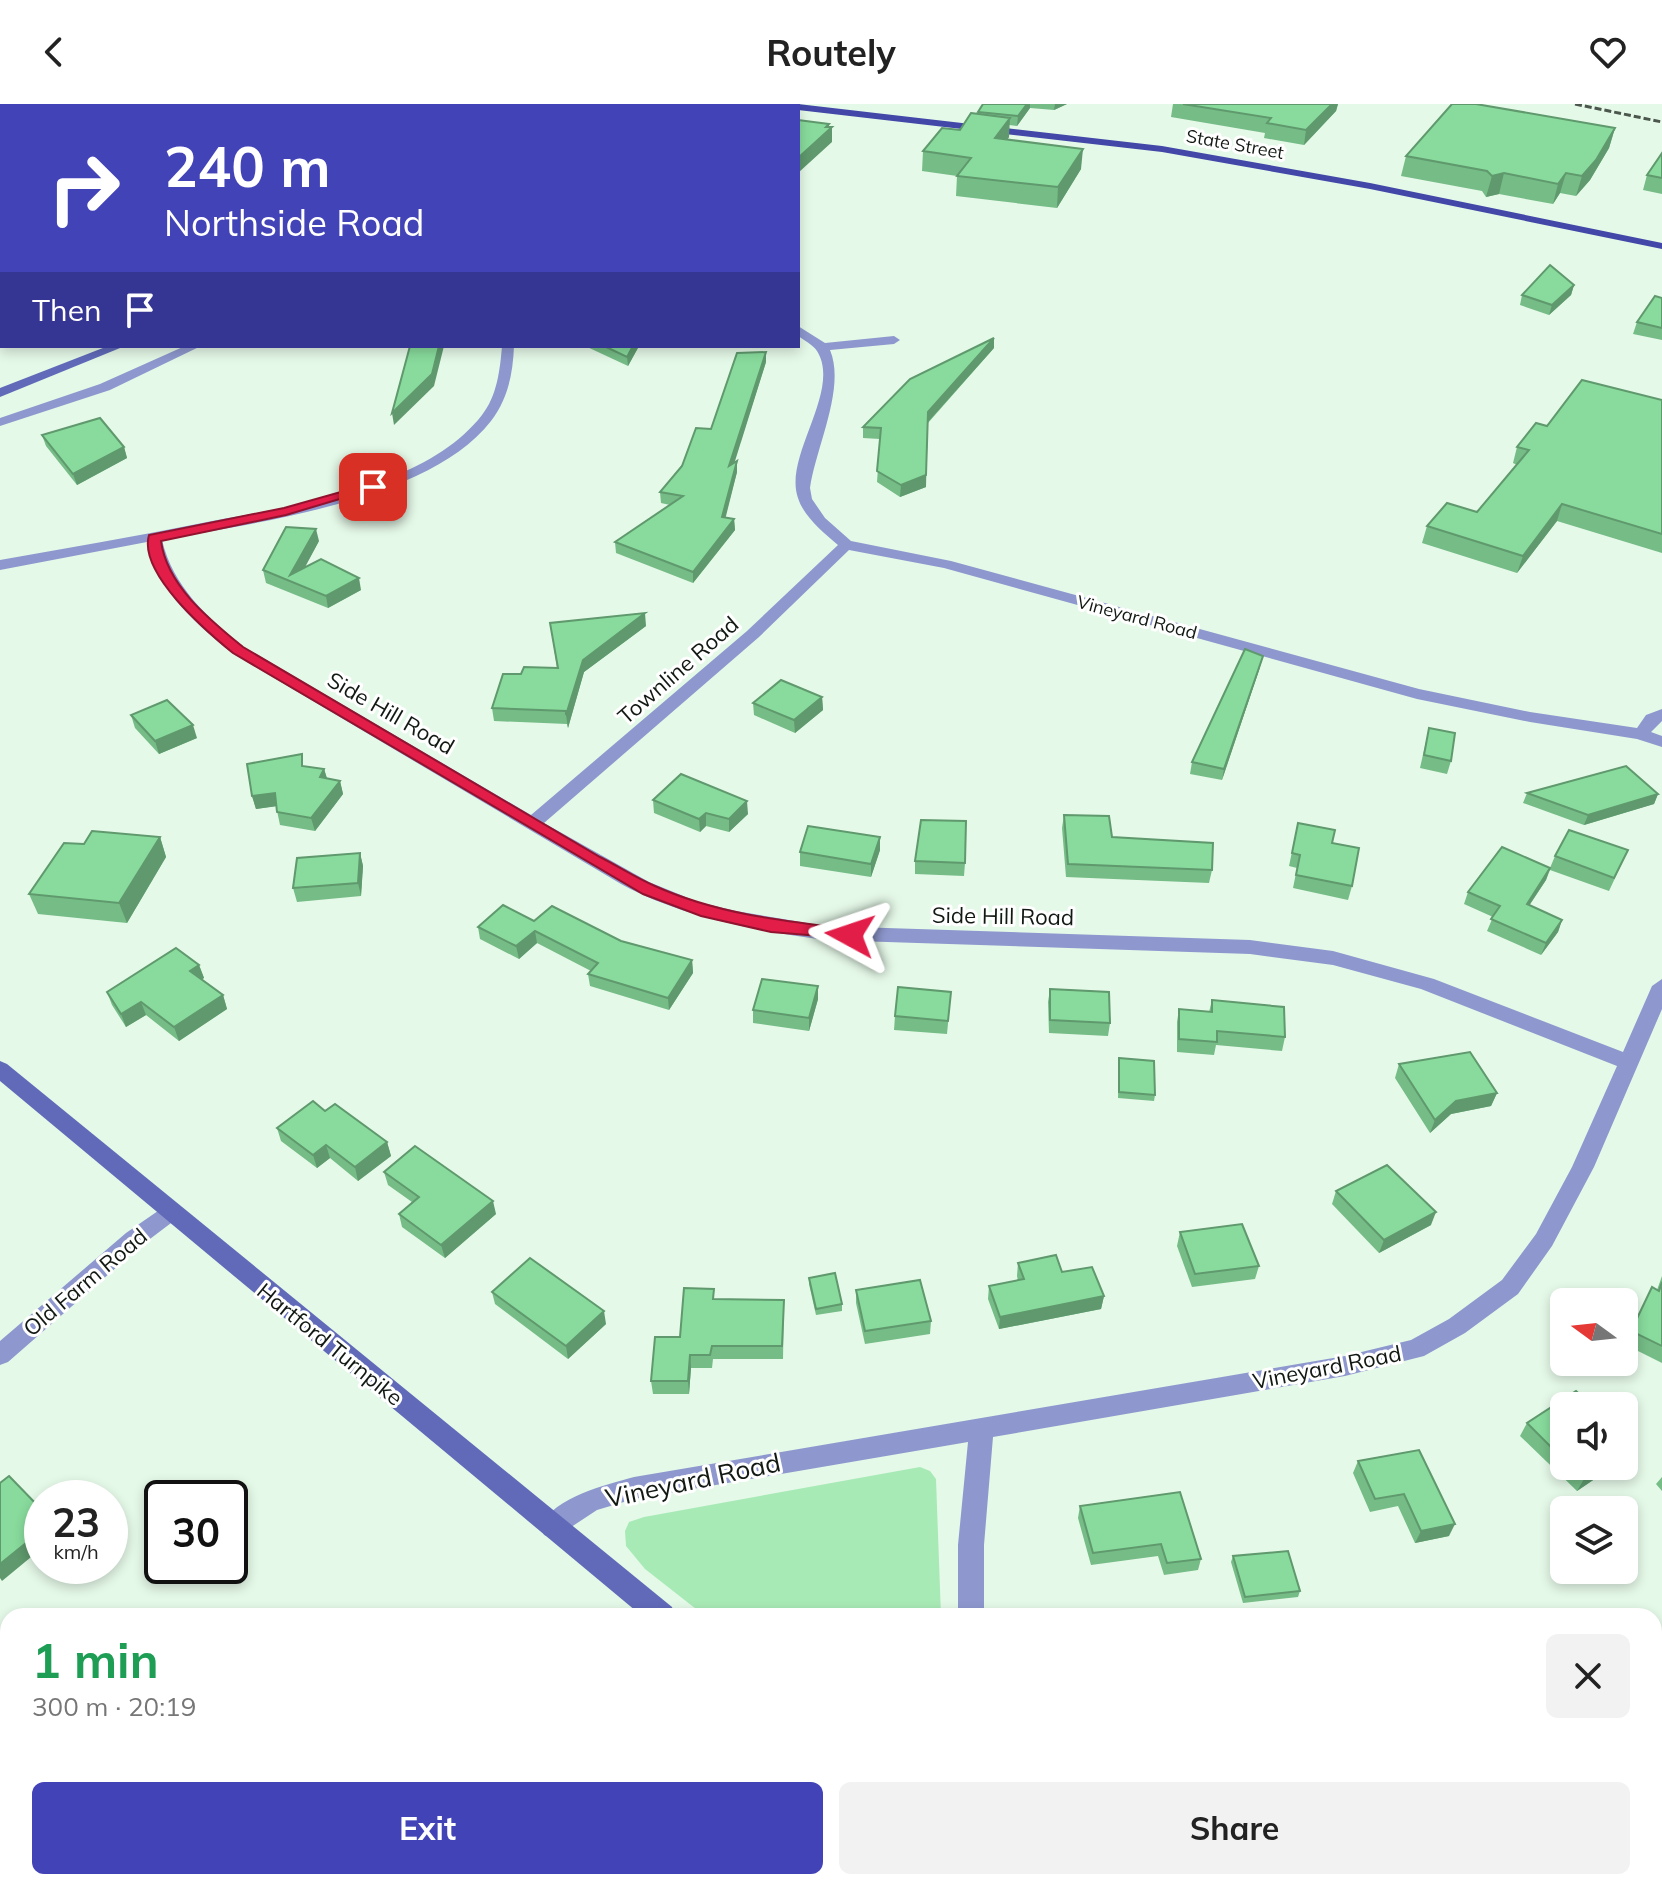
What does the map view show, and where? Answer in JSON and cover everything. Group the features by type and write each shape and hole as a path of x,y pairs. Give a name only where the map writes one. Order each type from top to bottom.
{"main road":[{"name":"State Street","path":"800,107 1162,149 1370,186 1662,246"},
{"path":"0,393 114,348"},
{"name":"Hartford Turnpike","path":"0,1069 652,1608"}],"street":[{"path":"800,331 822,347 829,364 828,386 803,488 805,499 820,521 846,545"},
{"path":"822,347 894,340"},
{"path":"0,422 105,387 191,348"},
{"path":"0,565 154,538 326,501 413,470 453,449 484,421 501,394 508,348"},
{"name":"Side Hill Road","path":"154,538 156,557 172,585 205,623 238,650 649,890 707,911 771,926 825,933 1250,947 1333,958 1427,984 1627,1062"},
{"name":"Vineyard Road","path":"846,545 946,564 1417,694 1530,717 1641,734 1662,742"},
{"name":"Townline Road","path":"533,823 753,634 846,545"},
{"path":"1641,734 1652,719 1662,714"},
{"name":"Vineyard Road","path":"553,1527 590,1501 634,1488 1345,1366 1416,1349 1457,1326 1510,1287 1544,1240 1583,1167 1662,986"},
{"name":"Old Farm Road","path":"0,1355 134,1239 171,1211"},
{"path":"971,1608 975,1486 982,1426"}],"green space":[{"path":"920,1467 930,1471 936,1479 941,1608 695,1608 645,1569 626,1546 625,1531 629,1522"}],"building":[{"path":"983,104 1027,104 1018,116 978,112"},
{"path":"1183,104 1332,104 1306,130 1267,123 1271,118"},
{"path":"1452,104 1476,104 1615,128 1596,160 1582,176 1566,173 1558,184 1504,173 1492,176 1487,171 1406,156"},
{"path":"971,113 1010,118 995,138 1083,149 1058,187 957,176 971,158 923,151 942,128 960,130"},
{"path":"800,120 832,127 800,156"},
{"path":"1662,153 1662,178 1647,175"},
{"path":"1550,265 1574,285 1552,305 1522,295"},
{"path":"1655,296 1662,298 1662,328 1637,322"},
{"path":"994,338 928,412 926,475 901,485 877,471 881,428 863,427 910,379"},
{"path":"409,348 438,348 432,374 392,413"},
{"path":"608,348 632,348 627,357"},
{"path":"766,352 729,466 737,461 722,517 734,519 693,572 615,542 683,496 660,492 682,466 696,428 711,429 737,353"},
{"path":"1582,380 1662,400 1662,534 1562,504 1523,556 1427,526 1447,503 1477,512 1529,450 1517,447 1536,423 1547,426"},
{"path":"100,418 124,447 73,474 42,435"},
{"path":"286,527 316,529 290,575 321,559 359,578 326,596 263,570"},
{"path":"645,613 583,660 566,715 566,711 492,708 503,674 521,674 524,667 558,668 550,623"},
{"path":"1245,649 1263,656 1224,769 1192,762"},
{"path":"781,680 822,697 794,720 753,703"},
{"path":"167,700 193,725 155,741 131,715"},
{"path":"1429,728 1455,733 1451,761 1424,755"},
{"path":"302,754 302,766 324,769 320,777 340,781 311,818 277,812 275,793 252,796 247,764"},
{"path":"1626,766 1658,794 1588,815 1527,793"},
{"path":"681,774 747,801 729,819 706,813 699,819 653,800"},
{"path":"1064,815 1109,816 1112,837 1213,843 1212,870 1068,864"},
{"path":"921,820 966,821 965,863 915,861"},
{"path":"1298,823 1335,830 1332,843 1359,848 1352,886 1296,875 1300,855 1292,853"},
{"path":"808,826 880,837 871,864 800,852"},
{"path":"1569,830 1628,850 1614,878 1555,856"},
{"path":"92,831 160,837 119,903 29,894 64,843 84,844"},
{"path":"1502,847 1550,868 1527,904 1562,920 1546,943 1491,919 1500,906 1468,892"},
{"path":"360,853 358,883 293,888 297,858"},
{"path":"503,905 534,921 552,906 621,941 692,960 668,998 588,974 598,963 535,931 516,946 478,927"},
{"path":"176,948 199,965 190,971 223,995 174,1027 141,1002 121,1014 107,992"},
{"path":"762,979 818,986 809,1018 753,1010"},
{"path":"898,987 951,992 948,1021 895,1016"},
{"path":"1050,989 1109,992 1110,1023 1050,1020"},
{"path":"1212,1000 1284,1007 1285,1037 1217,1031 1217,1042 1179,1039 1179,1009 1212,1012"},
{"path":"1470,1052 1497,1093 1456,1101 1435,1120 1399,1064"},
{"path":"1119,1058 1154,1061 1155,1095 1119,1092"},
{"path":"313,1101 325,1111 335,1104 387,1142 355,1167 326,1145 313,1155 277,1128"},
{"path":"415,1146 493,1201 441,1245 399,1214 419,1197 384,1172"},
{"path":"1387,1165 1436,1212 1384,1240 1336,1191"},
{"path":"1242,1224 1259,1266 1195,1274 1180,1232"},
{"path":"1056,1255 1062,1272 1092,1267 1104,1296 1000,1317 989,1286 1024,1279 1018,1263"},
{"path":"530,1258 604,1311 566,1346 492,1292"},
{"path":"835,1273 842,1304 816,1309 809,1278"},
{"path":"920,1280 931,1321 865,1331 856,1290"},
{"path":"1662,1282 1662,1346 1638,1334 1638,1316 1652,1287 1659,1291"},
{"path":"684,1288 714,1289 713,1299 784,1300 782,1346 712,1346 710,1355 690,1355 688,1381 651,1381 655,1337 680,1337"},
{"path":"1550,1408 1550,1446 1527,1423"},
{"path":"1419,1450 1455,1524 1421,1531 1404,1494 1375,1499 1358,1461"},
{"path":"9,1476 24,1491 24,1545 0,1564 0,1483"},
{"path":"1180,1492 1201,1559 1167,1563 1161,1544 1093,1553 1080,1506"},
{"path":"1288,1551 1300,1591 1245,1597 1233,1556"}],"railway":[{"path":"1575,104 1662,122"}],"route":[{"path":"373,487 286,511 154,538 156,557 172,585 205,623 238,650 649,890 707,911 771,926 850,935"}]}
